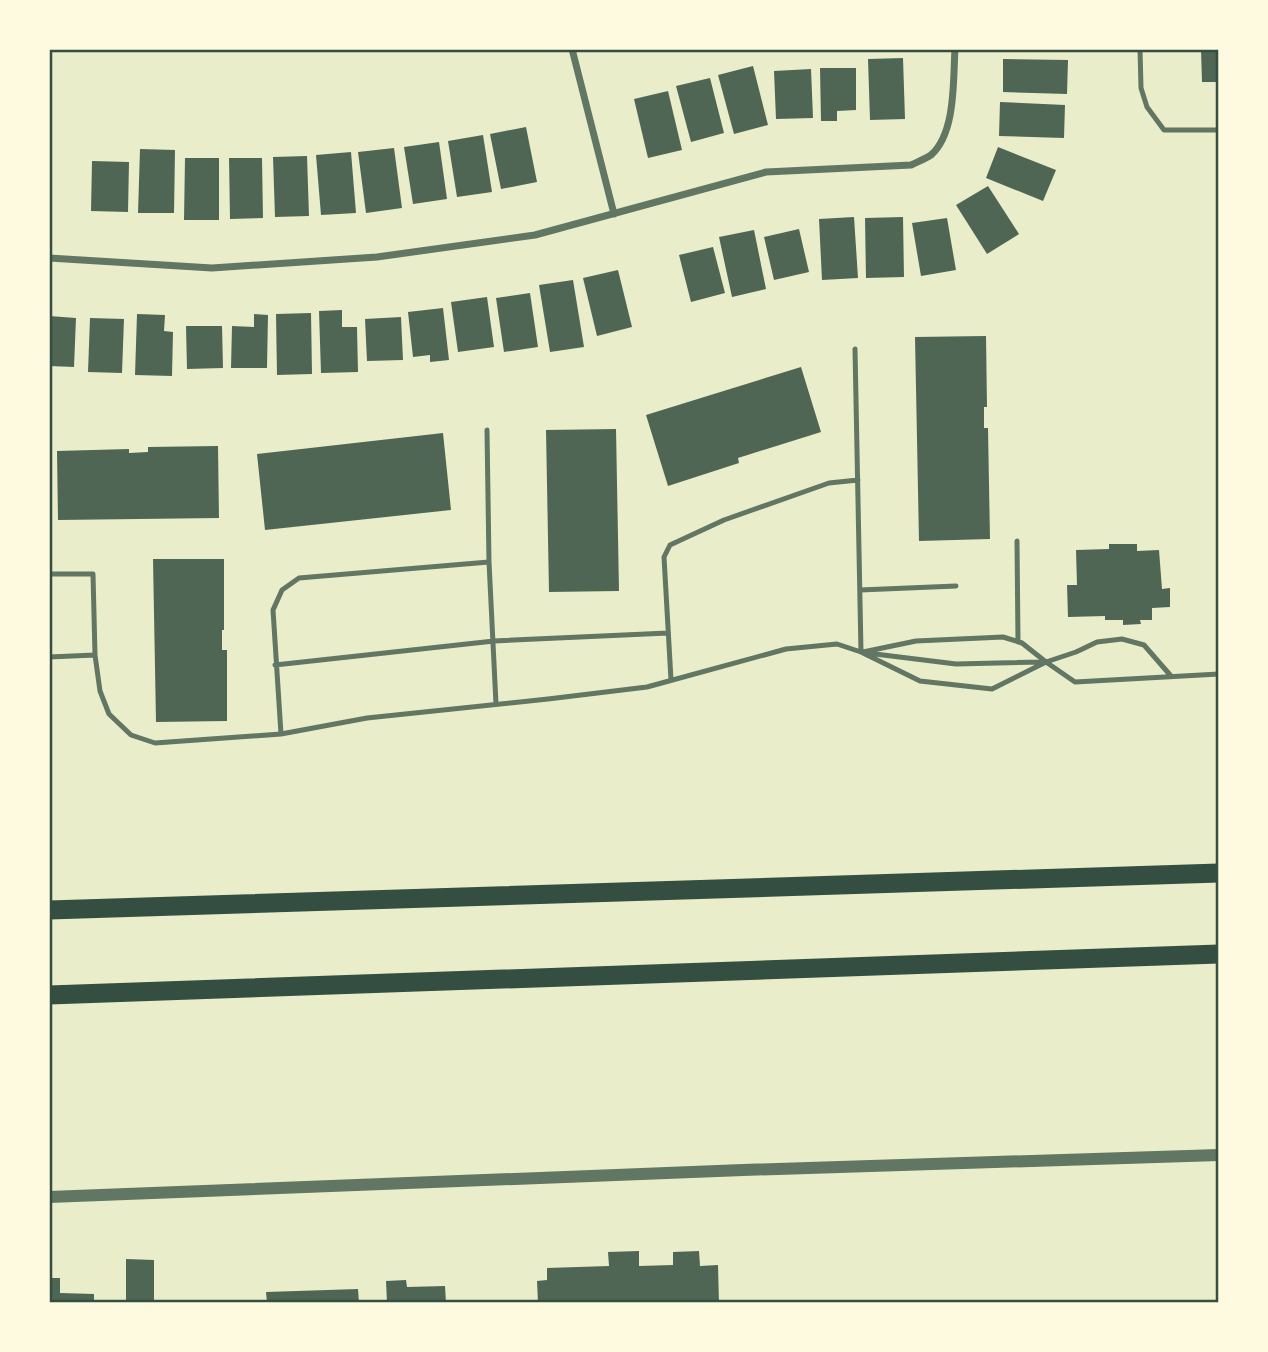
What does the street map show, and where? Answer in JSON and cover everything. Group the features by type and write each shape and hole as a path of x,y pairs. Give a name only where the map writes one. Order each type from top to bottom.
{"highway":[{"path":"49,911 1219,873"},
{"path":"49,995 1219,954"}],"street":[{"path":"572,49 614,214"},
{"path":"49,258 212,268 377,257 535,235 766,172 911,165 929,156 943,140 950,113 955,49"},
{"path":"49,1197 1219,1155"}],"lane":[{"path":"1140,49 1141,88 1147,107 1164,130 1219,130"},
{"path":"855,349 861,652"},
{"path":"487,430 489,562 496,704"},
{"path":"671,680 664,557 670,545 724,520 829,483 858,480"},
{"path":"1017,541 1018,642"},
{"path":"281,734 272,610 282,590 299,578 489,562"},
{"path":"49,574 93,574 95,655 100,691 109,714 131,735 155,743 281,734 368,718 647,687 786,649 838,644 861,652 920,681 992,689 1046,662 1097,642 1122,639 1144,645 1171,676"},
{"path":"860,590 956,586"},
{"path":"275,665 494,641 668,633"},
{"path":"861,652 916,640 1003,637 1022,643 1075,682 1219,674"},
{"path":"861,652 956,664 1046,662"},
{"path":"49,657 95,655"}],"building":[{"path":"1201,49 1219,49 1219,82 1202,82"},
{"path":"903,58 905,119 870,120 868,59"},
{"path":"1003,59 1068,60 1067,94 1003,92"},
{"path":"753,66 768,125 734,134 718,75"},
{"path":"820,68 856,68 856,110 837,111 837,121 821,121"},
{"path":"811,69 813,118 776,119 774,71"},
{"path":"710,78 724,133 691,142 676,86"},
{"path":"668,91 682,150 648,158 634,99"},
{"path":"1000,102 1065,105 1064,138 999,136"},
{"path":"526,127 537,182 501,189 490,134"},
{"path":"483,135 492,192 457,197 448,141"},
{"path":"439,142 447,199 413,204 404,147"},
{"path":"998,147 1056,170 1043,201 986,178"},
{"path":"394,148 402,208 366,213 358,152"},
{"path":"140,149 175,150 174,213 138,213"},
{"path":"351,152 356,213 321,215 316,155"},
{"path":"307,156 309,216 275,217 273,157"},
{"path":"185,158 219,158 219,220 184,220"},
{"path":"229,158 262,158 263,218 230,219"},
{"path":"92,161 129,162 128,212 91,211"},
{"path":"988,186 1019,234 987,254 956,205"},
{"path":"854,217 858,278 822,280 819,219"},
{"path":"903,217 904,277 866,278 865,218"},
{"path":"947,218 956,270 921,276 912,223"},
{"path":"799,229 809,272 774,280 764,237"},
{"path":"754,230 766,289 732,297 719,237"},
{"path":"713,247 725,293 691,302 679,255"},
{"path":"618,270 632,327 597,336 583,278"},
{"path":"573,280 584,347 550,352 539,285"},
{"path":"530,293 538,347 504,352 496,298"},
{"path":"487,297 494,347 458,352 451,302"},
{"path":"443,308 449,360 430,362 430,355 413,357 408,312"},
{"path":"342,310 342,327 357,327 358,372 321,373 319,311"},
{"path":"311,313 312,374 277,375 276,314"},
{"path":"137,314 165,315 164,331 173,332 172,376 135,375"},
{"path":"254,314 268,315 267,368 231,368 232,326 254,327"},
{"path":"49,316 76,318 74,367 49,366"},
{"path":"401,317 403,360 367,361 365,319"},
{"path":"90,318 124,319 122,373 88,372"},
{"path":"186,326 222,326 223,368 187,369"},
{"path":"986,336 987,407 984,407 984,428 988,428 990,539 919,541 915,337"},
{"path":"801,367 821,432 738,458 739,463 668,486 646,415"},
{"path":"616,429 619,591 549,592 546,430"},
{"path":"443,433 451,510 265,530 257,454"},
{"path":"218,446 219,518 58,520 57,451 129,449 129,453 148,452 148,447"},
{"path":"1109,544 1137,544 1137,551 1159,550 1162,589 1170,588 1170,607 1152,608 1152,620 1140,620 1141,624 1123,625 1123,620 1105,620 1105,616 1068,617 1067,585 1077,585 1076,550 1109,549"},
{"path":"153,559 224,559 222,650 227,650 227,721 156,722"},
{"path":"639,1251 639,1266 673,1265 673,1252 699,1251 700,1266 718,1265 719,1303 538,1303 537,1281 547,1280 547,1268 609,1266 608,1252"},
{"path":"126,1259 154,1260 154,1303 126,1303"},
{"path":"49,1278 60,1278 60,1293 94,1294 94,1303 49,1303"},
{"path":"406,1280 407,1287 445,1286 446,1303 387,1303 386,1281"},
{"path":"358,1289 359,1303 267,1303 266,1292"}]}
